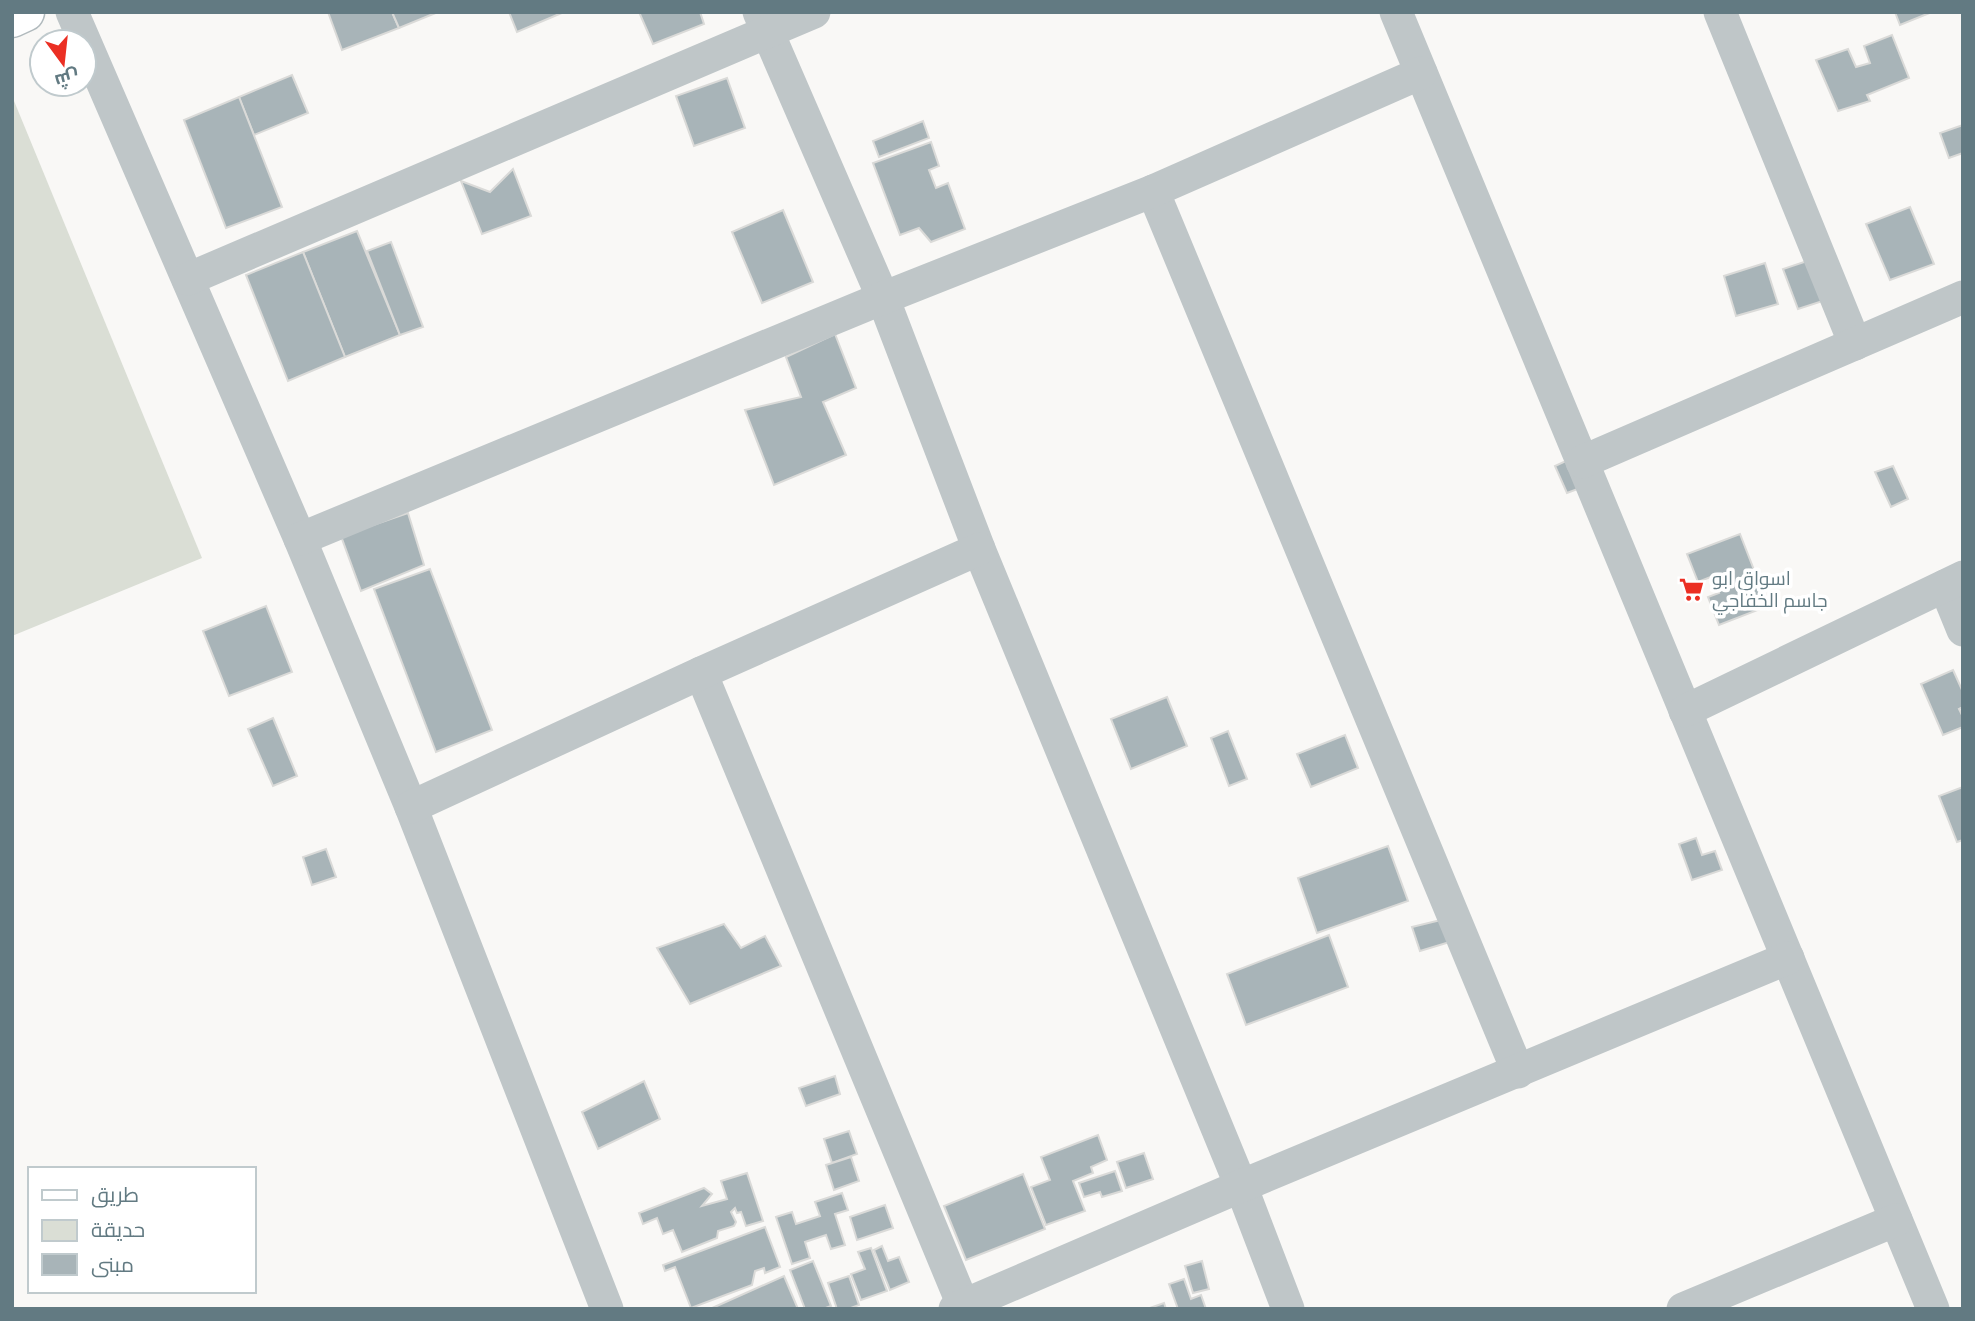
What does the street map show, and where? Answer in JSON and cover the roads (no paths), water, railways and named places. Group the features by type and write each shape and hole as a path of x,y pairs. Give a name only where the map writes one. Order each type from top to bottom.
{"street":[{"path":"12,18 25,12"},
{"path":"72,12 300,539 411,807 607,1309"},
{"path":"188,279 763,22 814,12"},
{"path":"1396,12 1933,1309"},
{"path":"1720,12 1855,344"},
{"path":"763,22 883,298 979,549 1241,1186 1288,1309"},
{"path":"300,539 883,298 1153,191 1421,73"},
{"path":"1153,191 1518,1072"},
{"path":"1582,462 1963,297"},
{"path":"411,807 979,549"},
{"path":"1685,711 1954,582 1963,630"},
{"path":"701,673 959,1307 1241,1186 1788,958"},
{"path":"1683,1309 1896,1220"}],"place":[{"name":"اسواق ابو جاسم الخفاجي","path":"1692,589"}]}
